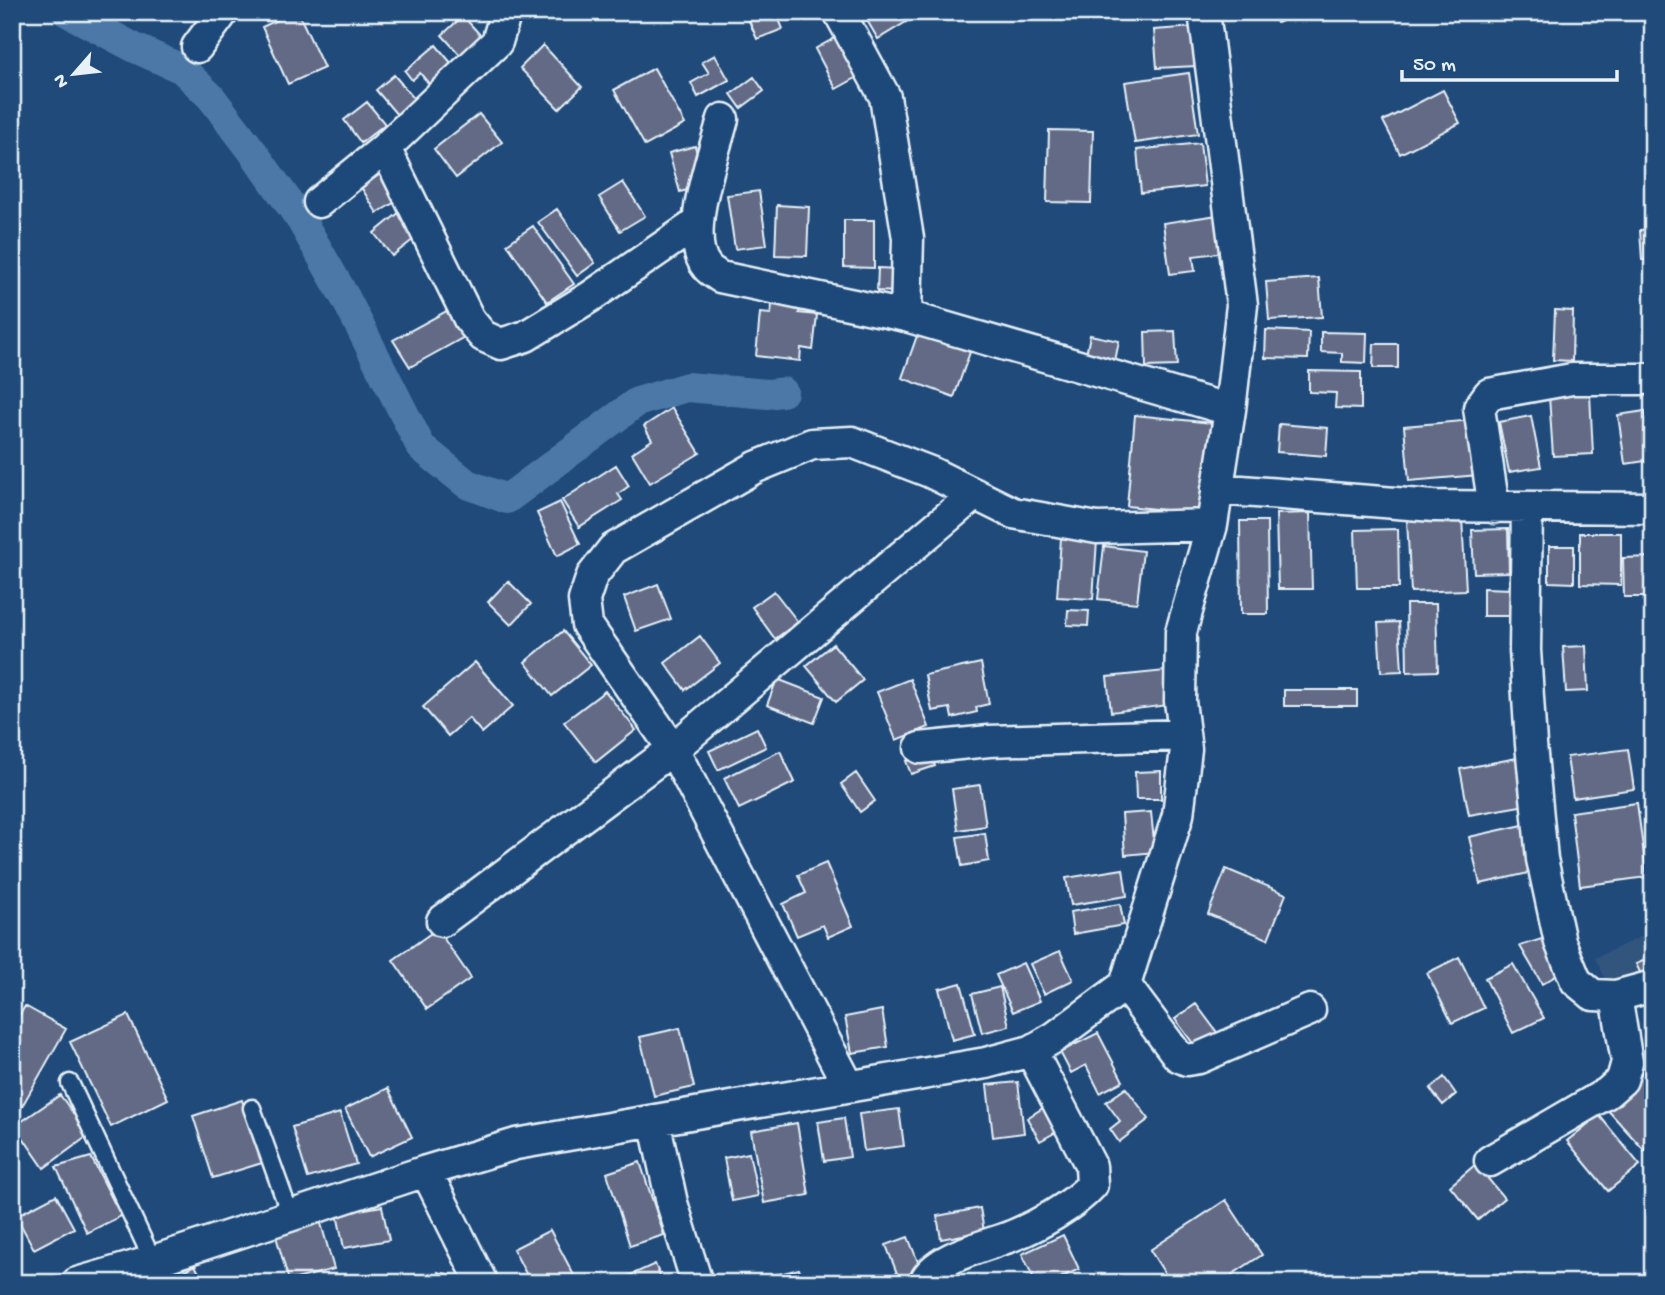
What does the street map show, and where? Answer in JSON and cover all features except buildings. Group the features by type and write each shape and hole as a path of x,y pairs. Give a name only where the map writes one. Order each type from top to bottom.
{"street":[{"path":"197,47 223,12"},
{"path":"319,202 385,148 497,42 503,22 501,12"},
{"path":"839,12 885,97 908,238 906,316"},
{"path":"76,1283 153,1261 516,1144 986,1063 1031,1051 1055,1037 1125,985 1178,815 1186,749 1180,701 1181,632 1212,525 1230,410 1242,305 1204,12"},
{"path":"723,119 696,223 698,248 706,266 720,277 906,316 1230,410"},
{"path":"385,148 469,319 484,336 501,344 526,336 590,297 696,223"},
{"path":"1494,508 1479,408 1489,394 1572,379 1653,379"},
{"path":"848,1085 673,749 587,625 584,600 592,576 613,549 756,467 811,444 852,442 930,472 1013,513 1097,528 1212,525"},
{"path":"1217,489 1382,503 1494,508 1653,508"},
{"path":"442,921 673,749 975,494"},
{"path":"1527,509 1525,650 1531,744 1542,859 1560,943 1576,981 1593,995 1616,996 1653,986"},
{"path":"920,748 989,741 1184,735"},
{"path":"1125,985 1178,1056 1187,1060 1310,1010"},
{"path":"1490,1161 1606,1093 1622,1080 1627,1062 1616,996"},
{"path":"924,1283 941,1263 1016,1234 1080,1198 1092,1185 1091,1166 1031,1051"},
{"path":"654,1120 671,1203 697,1283"},
{"path":"426,1171 482,1283"}],"lane":[{"path":"70,1083 153,1261"},
{"path":"251,1108 291,1217"}],"shaded area":[{"path":"1653,931 1653,983 1612,991 1595,958"}],"waterway":[{"path":"67,12 182,69 211,97 301,220 346,299 421,447 467,484 507,499 637,402 687,387 768,394 783,392"}]}
